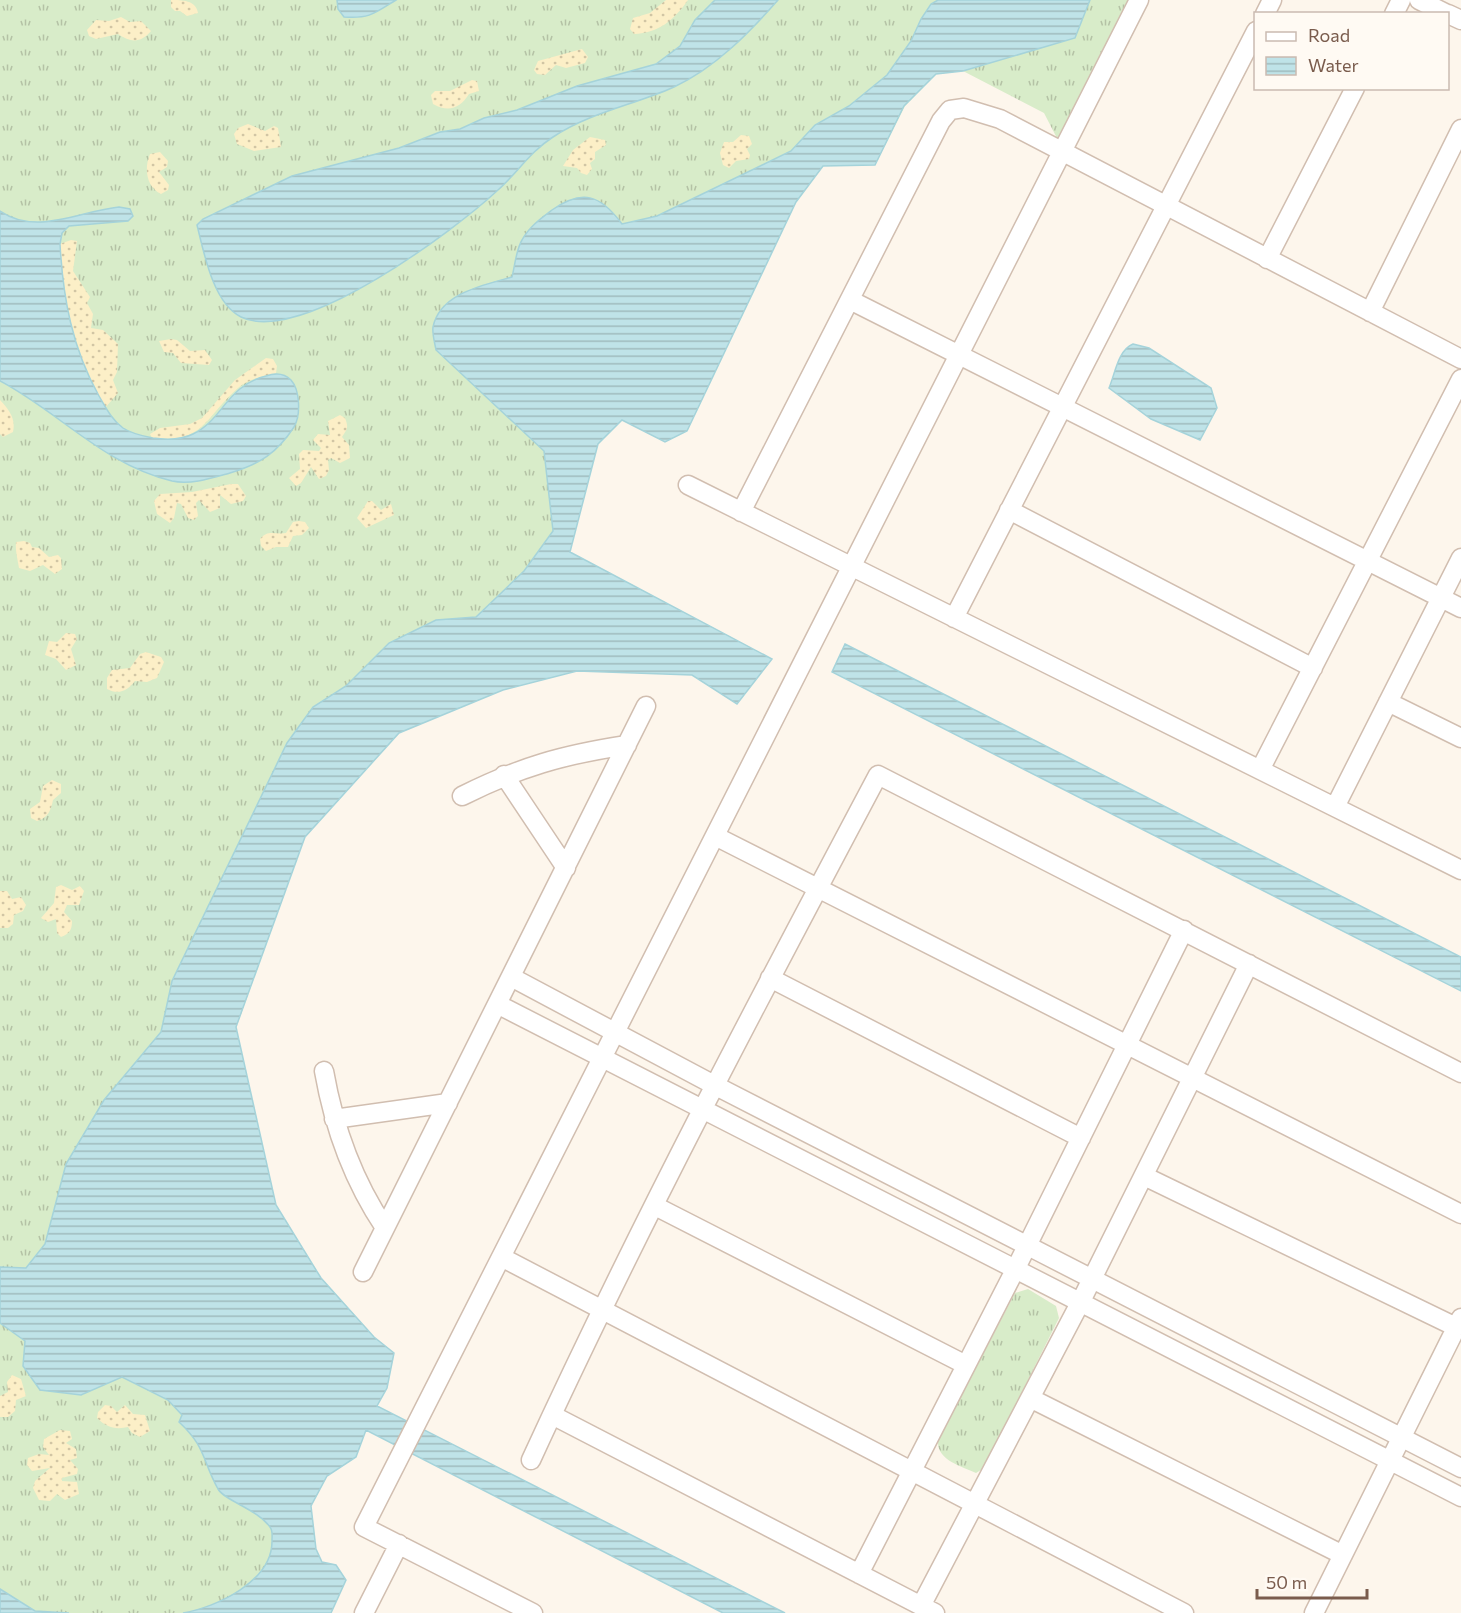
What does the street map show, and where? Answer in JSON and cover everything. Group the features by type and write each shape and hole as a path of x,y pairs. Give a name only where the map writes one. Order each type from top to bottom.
{"street":[{"path":"533,1613 498,1605 399,1544 364,1527 1139,0"},
{"path":"1419,0 1443,12"},
{"path":"954,618 1254,35"},
{"path":"1267,259 1354,90"},
{"path":"741,512 941,121 950,110 964,108 1000,119 1461,359"},
{"path":"1370,312 1461,129"},
{"path":"850,300 1461,608"},
{"path":"1260,770 1461,379"},
{"path":"688,484 1461,870"},
{"path":"1009,510 1313,668"},
{"path":"1335,807 1461,558"},
{"path":"1388,702 1461,738"},
{"path":"363,1272 646,706"},
{"path":"462,796 504,775 549,759 627,745"},
{"path":"504,775 566,868"},
{"path":"531,1460 600,1310 704,1112 770,978 878,775 1461,1073"},
{"path":"715,836 1461,1214"},
{"path":"859,1574 1028,1245 1184,930"},
{"path":"552,1415 928,1609 974,1504 1093,1279 1249,964"},
{"path":"511,977 716,1086 1461,1468"},
{"path":"770,978 1081,1138"},
{"path":"497,1004 601,1060 1461,1497"},
{"path":"324,1071 334,1119 356,1180 386,1228"},
{"path":"334,1119 448,1103"},
{"path":"1144,1176 1459,1323 1314,1613"},
{"path":"655,1206 966,1365"},
{"path":"501,1257 1184,1613"},
{"path":"1030,1398 1342,1555"},
{"path":"364,1613 399,1544"}],"green space":[{"path":"0,0 1133,0 1060,144 1044,113 963,71 936,74 905,106 875,165 823,166 796,202 687,431 665,442 622,420 598,444 570,552 772,659 737,704 692,675 577,671 503,690 399,733 305,837 236,1028 276,1205 321,1278 374,1337 394,1353 387,1388 371,1416 356,1457 327,1476 311,1506 316,1549 322,1562 336,1565 346,1580 331,1613 0,1613"},
{"path":"1028,1289 1056,1306 1059,1318 984,1468 976,1473 945,1457 938,1447 938,1440 1015,1293"}],"sand":[{"path":"171,0 191,3 198,13 187,16 180,11 175,11 171,7"},
{"path":"666,0 688,0 665,24 651,31 634,34 630,29 633,18 650,13"},
{"path":"121,17 130,22 141,21 151,31 140,40 127,39 118,34 96,39 89,36 87,30 96,20 109,21"},
{"path":"582,49 588,57 585,63 566,68 556,65 545,75 537,74 534,70 538,61"},
{"path":"472,80 477,81 479,91 469,94 458,106 444,108 433,104 431,95 435,91 450,91"},
{"path":"248,124 265,131 274,126 278,128 281,147 254,151 237,144 234,134 238,128"},
{"path":"741,135 749,136 752,144 747,149 749,159 736,161 729,168 723,165 720,153 724,142 733,142"},
{"path":"590,137 605,140 606,145 595,152 595,159 590,163 592,169 587,175 581,173 577,168 563,166 573,150"},
{"path":"160,152 168,161 167,167 159,172 169,185 168,190 161,194 152,187 147,171 150,154"},
{"path":"71,240 77,241 73,271 90,297 87,303 93,314 91,328 103,330 118,344 117,372 113,380 118,393 105,408 85,367 72,329 64,289 60,244"},
{"path":"177,340 190,351 205,350 212,360 209,365 181,363 173,353 164,352 159,341"},
{"path":"266,358 273,359 277,366 276,373 256,378 242,385 202,427 183,437 152,438 150,434 160,428 190,424 202,418 235,380"},
{"path":"0,400 14,422 13,432 3,437 0,434"},
{"path":"340,415 345,418 347,424 342,437 349,445 350,458 340,463 331,458 328,460 329,470 326,476 319,479 311,467 301,483 296,486 289,478 300,469 299,454 303,450 319,451 321,448 313,440 318,434 330,435 328,421"},
{"path":"238,484 246,496 243,501 231,504 220,495 220,508 210,512 199,500 196,503 198,516 194,520 188,518 181,504 177,503 174,518 170,523 157,514 154,501 160,494 192,492"},
{"path":"368,501 372,501 381,510 391,504 394,515 366,528 357,518"},
{"path":"293,522 305,522 309,528 302,535 293,536 288,547 276,547 266,551 261,546 260,539 263,536 269,533 286,533"},
{"path":"16,542 30,543 32,547 39,548 49,557 58,555 61,558 62,569 55,574 43,565 30,571 19,568"},
{"path":"66,633 75,634 77,639 71,649 76,665 66,670 56,659 45,655 49,641 57,642"},
{"path":"146,652 161,657 164,662 157,678 147,682 135,681 122,691 115,692 107,689 107,678 112,670 130,668 140,654"},
{"path":"52,780 61,784 61,793 53,800 46,816 37,821 31,818 30,809 40,802 43,786"},
{"path":"61,885 72,890 80,886 84,891 79,905 67,905 64,912 72,921 72,926 68,933 61,937 57,933 56,919 48,922 41,918 54,903 56,887"},
{"path":"0,891 7,891 12,899 21,897 26,905 23,911 14,915 13,924 8,928 0,928"},
{"path":"12,1375 21,1379 26,1396 16,1400 15,1411 8,1417 0,1417 0,1396 8,1392 7,1382"},
{"path":"105,1405 111,1406 117,1412 125,1405 133,1414 145,1415 150,1431 140,1437 132,1433 128,1427 115,1428 104,1424 97,1418 98,1412"},
{"path":"60,1430 70,1431 72,1439 66,1443 76,1449 77,1458 70,1460 78,1469 77,1474 62,1478 62,1481 77,1482 79,1494 65,1500 57,1494 50,1501 39,1500 33,1488 35,1481 50,1468 32,1471 27,1465 28,1458 39,1454 49,1455 43,1447 44,1439"}],"water":[{"path":"337,0 396,0 372,14 344,17 338,9"},
{"path":"715,0 778,0 730,49 689,79 659,93 582,121 553,137 477,208 414,255 376,279 337,300 300,315 268,322 241,317 223,301 211,276 197,225 203,219 292,176 399,148 440,132 460,129 484,118 517,110 577,86 656,64 680,46 695,20"},
{"path":"938,0 1090,0 1075,38 963,71 936,74 904,106 875,165 823,166 796,202 687,431 665,442 622,420 598,444 570,552 772,659 737,704 692,675 577,671 503,690 399,733 305,837 236,1027 276,1205 321,1278 374,1337 394,1353 387,1388 377,1406 785,1613 723,1613 366,1430 356,1457 327,1476 311,1506 316,1549 322,1562 336,1565 346,1580 331,1613 183,1613 226,1598 253,1580 270,1555 271,1529 257,1515 218,1489 199,1447 179,1422 182,1415 168,1400 122,1377 81,1395 40,1390 23,1366 25,1341 0,1323 0,1267 26,1268 45,1244 66,1164 104,1100 161,1032 172,981 287,743 313,707 346,686 389,643 436,620 476,617 524,571 553,531 544,451 436,350 433,327 437,315 444,306 465,292 512,277 518,248 525,235 539,220 563,203 582,197 590,198 606,206 622,224 657,216 791,151 815,125 849,106 887,75 911,41 931,4"},
{"path":"119,207 130,209 133,216 128,221 69,226 62,233 60,244 70,322 82,360 99,396 112,418 126,430 153,438 174,439 188,436 203,428 242,387 273,374 285,376 294,384 298,396 296,422 281,444 259,461 241,470 209,479 194,482 172,481 125,463 103,451 0,381 0,211 14,218 43,222"},
{"path":"1133,344 1149,348 1211,388 1217,408 1200,440 1151,419 1109,388 1120,357"},
{"path":"845,644 1461,957 1461,991 832,672"},
{"path":"0,1589 35,1611 69,1613 0,1613"}]}
